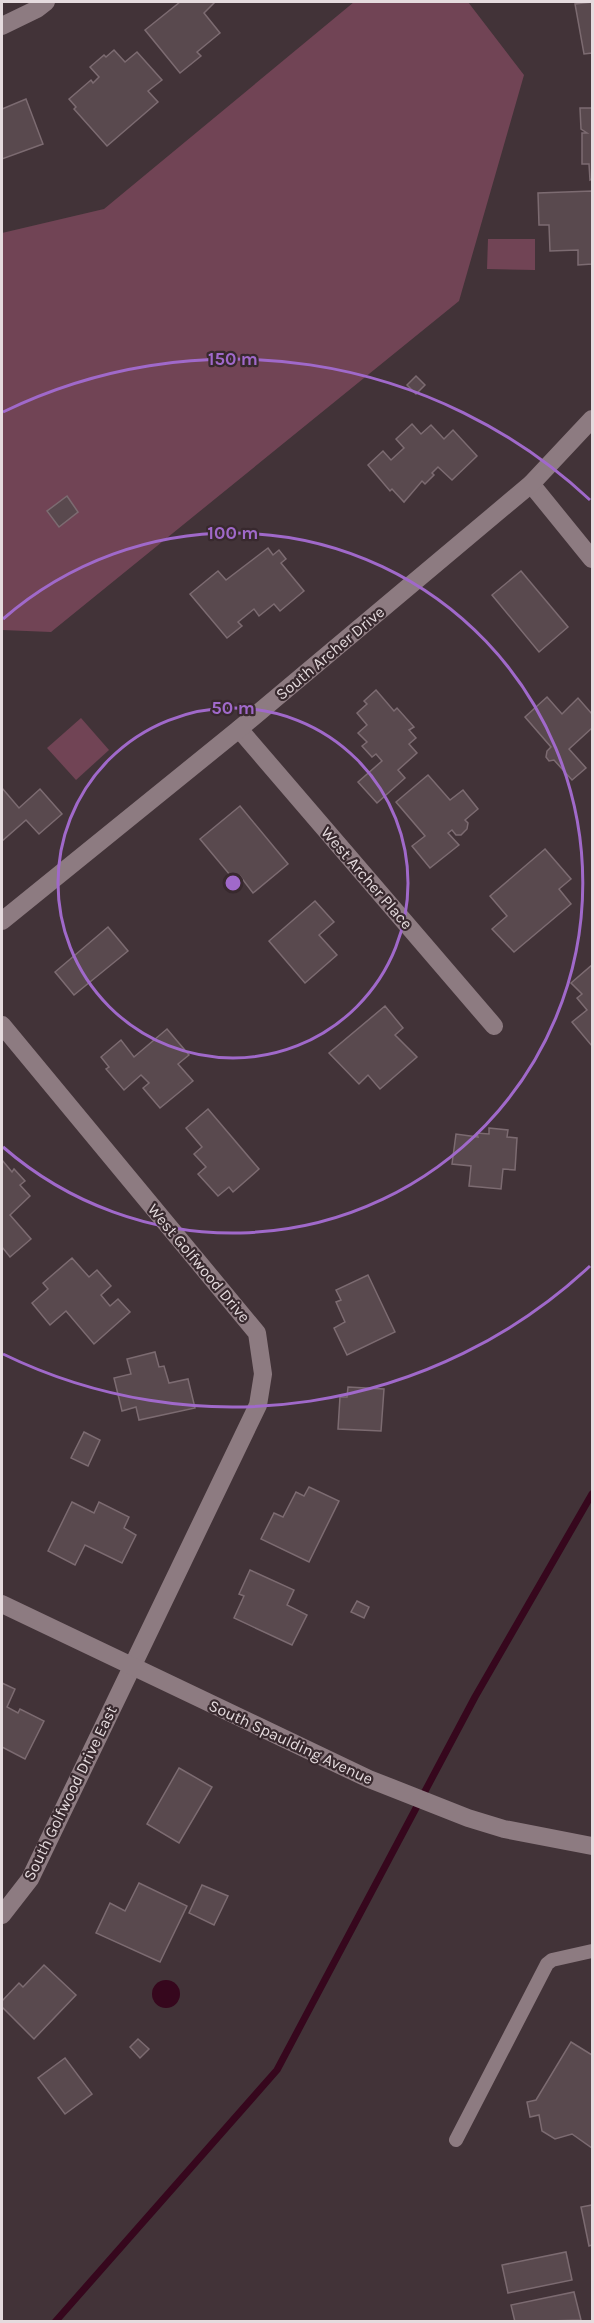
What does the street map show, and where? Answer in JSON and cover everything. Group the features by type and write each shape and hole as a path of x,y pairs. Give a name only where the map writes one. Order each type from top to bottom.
{"street":[{"path":"2,26 37,9 46,2"},
{"name":"South Archer Drive","path":"2,921 239,729 531,484 592,419"},
{"path":"531,484 592,559"},
{"name":"West Archer Place","path":"239,729 494,1026"},
{"name":"West Golfwood Drive","path":"2,1024 257,1333 263,1374 258,1405 132,1666"},
{"name":"South Spaulding Avenue","path":"2,1604 369,1779 468,1818 515,1831 592,1846"},
{"name":"South Golfwood Drive East","path":"2,1915 30,1879 132,1666"}],"lane":[{"path":"456,2140 548,1964 552,1960 592,1952"}],"shaded area":[{"path":"354,2 468,2 524,75 459,301 51,632 2,630 2,233 104,209"},
{"path":"488,239 535,239 535,270 487,269"},
{"path":"81,718 109,750 76,780 47,748"},
{"path":"166,1980 176,1984 180,1994 176,2004 166,2008 156,2004 152,1994 156,1984"}],"building":[{"path":"180,2 215,2 204,13 220,33 197,52 201,56 180,73 145,30"},
{"path":"592,2 592,53 584,54 575,4"},
{"path":"114,50 125,62 137,52 162,80 148,91 158,102 107,146 74,109 76,107 69,99 91,80 93,83 99,77 90,67"},
{"path":"26,99 43,144 2,159 2,109"},
{"path":"580,108 592,108 592,179 590,180 589,164 582,164 582,133 587,133 581,129"},
{"path":"592,191 592,264 578,265 578,250 550,251 549,225 539,225 538,193"},
{"path":"416,376 425,385 416,394 407,385"},
{"path":"412,424 421,434 431,425 444,439 453,430 477,456 452,480 438,467 432,473 434,475 425,484 422,481 404,502 392,489 390,491 368,465 383,451 391,460 404,448 396,439"},
{"path":"67,496 78,512 59,527 47,511"},
{"path":"268,548 273,555 279,550 286,559 281,563 304,591 280,611 274,604 259,616 254,609 238,622 242,626 227,638 190,594 218,571 226,580"},
{"path":"521,571 568,627 539,652 492,595"},
{"path":"376,690 394,711 397,708 414,727 409,730 416,738 409,744 417,753 398,770 405,778 377,803 358,782 382,761 376,754 372,757 362,746 367,742 358,733 367,725 357,713 367,704 364,701"},
{"path":"547,697 562,714 578,698 592,714 592,728 569,749 586,768 572,780 554,760 549,761 546,757 551,747 525,717"},
{"path":"428,775 450,800 463,790 478,809 465,820 468,823 467,829 461,835 456,835 452,830 448,833 459,845 430,868 412,846 425,836 396,802"},
{"path":"2,788 19,808 40,789 62,814 39,834 26,820 2,841"},
{"path":"240,806 288,864 253,893 240,876 235,881 200,839"},
{"path":"545,849 571,879 559,889 571,904 514,952 492,929 507,916 490,896"},
{"path":"315,901 334,922 319,935 337,955 305,983 269,941"},
{"path":"108,927 128,951 74,995 55,972"},
{"path":"592,965 592,1046 572,1022 587,1010 577,998 582,994 571,983"},
{"path":"385,1006 403,1028 395,1035 417,1057 380,1089 368,1075 359,1084 329,1053"},
{"path":"167,1029 189,1055 178,1064 193,1081 160,1108 143,1088 149,1083 141,1075 124,1090 106,1069 109,1067 101,1057 121,1040 134,1057"},
{"path":"208,1109 259,1169 233,1192 229,1187 218,1196 198,1174 206,1167 194,1154 202,1147 186,1128"},
{"path":"489,1128 508,1130 507,1137 517,1138 515,1170 503,1169 501,1189 469,1186 471,1166 452,1164 456,1134 478,1137 477,1133 489,1134"},
{"path":"2,1160 12,1172 14,1169 25,1181 20,1185 30,1196 10,1215 31,1239 10,1257 2,1247"},
{"path":"72,1258 89,1277 97,1270 111,1286 101,1295 110,1306 118,1299 130,1312 94,1344 66,1311 50,1325 32,1303 48,1289 43,1283"},
{"path":"368,1275 395,1332 347,1355 334,1328 345,1322 336,1302 341,1300 336,1290"},
{"path":"155,1352 159,1367 164,1366 169,1383 188,1379 195,1408 139,1420 136,1407 122,1411 114,1378 131,1374 127,1359"},
{"path":"348,1387 384,1389 381,1431 338,1429 340,1397 347,1397"},
{"path":"84,1432 100,1440 88,1466 71,1458"},
{"path":"309,1487 339,1501 309,1562 261,1539 274,1513 283,1517 296,1492 304,1496"},
{"path":"72,1502 94,1513 99,1502 129,1517 124,1528 136,1535 122,1563 85,1545 75,1565 48,1551"},
{"path":"250,1570 294,1590 287,1605 307,1615 292,1645 234,1618 244,1596 239,1594"},
{"path":"357,1601 369,1607 364,1618 351,1612"},
{"path":"2,1683 15,1689 7,1707 18,1713 20,1709 44,1721 25,1759 2,1747"},
{"path":"179,1768 212,1787 179,1843 147,1824"},
{"path":"139,1883 187,1906 160,1962 96,1933 110,1903 125,1911"},
{"path":"202,1885 228,1896 214,1925 189,1913"},
{"path":"44,1965 76,1995 34,2039 2,2007 2,2001 19,1983 23,1987"},
{"path":"138,2039 149,2049 140,2058 130,2047"},
{"path":"571,2042 592,2055 592,2148 572,2134 555,2139 542,2131 539,2115 530,2117 527,2102 536,2100"},
{"path":"65,2058 92,2094 65,2114 38,2078"},
{"path":"592,2205 592,2245 589,2246 581,2207"},
{"path":"566,2252 572,2280 508,2293 502,2265"},
{"path":"574,2292 581,2320 515,2322 511,2305"}],"waterway":[{"path":"55,2322 277,2070 475,1697 592,1494"}]}
